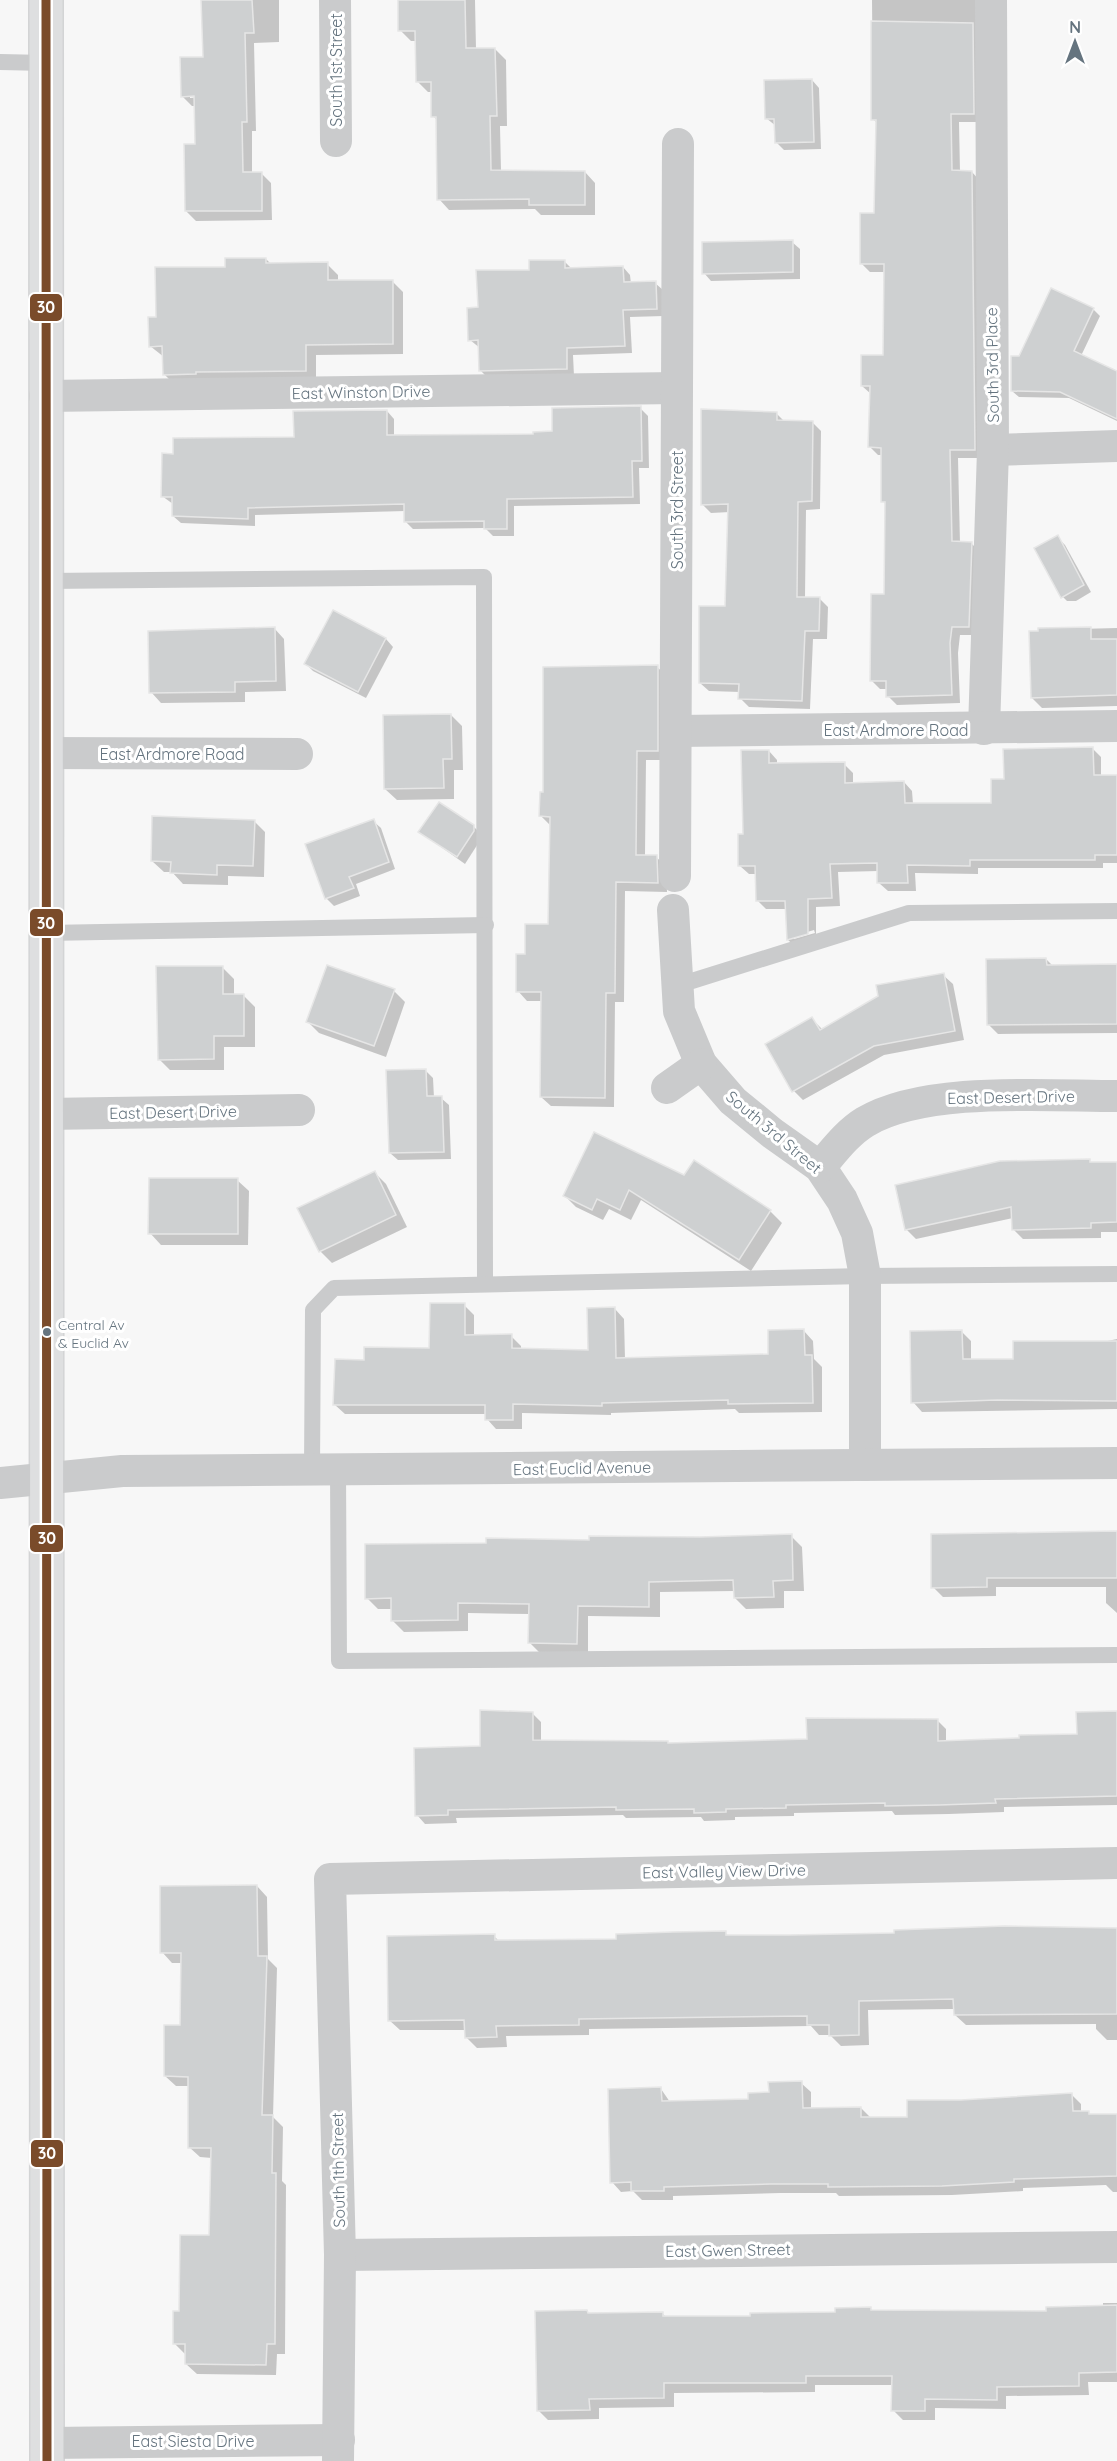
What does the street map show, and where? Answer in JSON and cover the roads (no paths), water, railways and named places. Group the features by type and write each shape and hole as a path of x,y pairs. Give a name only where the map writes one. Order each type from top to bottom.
{"main road":[{"path":"46,0 47,2452"}],"street":[{"name":"South 1st Street","path":"335,0 336,141"},
{"name":"South 3rd Place","path":"984,729 993,450 991,0"},
{"name":"South 3rd Street","path":"675,876 678,144"},
{"name":"East Winston Drive","path":"45,396 677,388"},
{"path":"993,450 1117,446"},
{"name":"East Ardmore Road","path":"676,731 1117,726"},
{"name":"East Ardmore Road","path":"46,753 297,754"},
{"name":"South 3rd Street","path":"674,910 679,1011 701,1064 733,1101 772,1133 820,1167 842,1200 857,1233 866,1276 866,1465"},
{"path":"668,1088 701,1064"},
{"name":"East Desert Drive","path":"820,1167 844,1140 866,1122 909,1104 948,1097 1117,1096"},
{"name":"East Desert Drive","path":"46,1114 299,1110"},
{"name":"East Euclid Avenue","path":"0,1483 122,1471 1117,1463"},
{"name":"East Valley View Drive","path":"330,1879 1117,1863"},
{"name":"South 1th Street","path":"330,1879 340,2254 338,2451"},
{"name":"East Gwen Street","path":"340,2254 1117,2247"},
{"name":"East Siesta Drive","path":"47,2452 338,2451"}],"lane":[{"path":"0,62 46,63"},
{"path":"46,581 484,577 485,1284"},
{"path":"676,986 909,913 1117,911"},
{"path":"46,933 486,925"},
{"path":"1117,1274 866,1276 334,1288 313,1310 339,1661 1117,1655"}],"place":[{"name":"Central Av & Euclid Av","path":"47,1332"}]}
